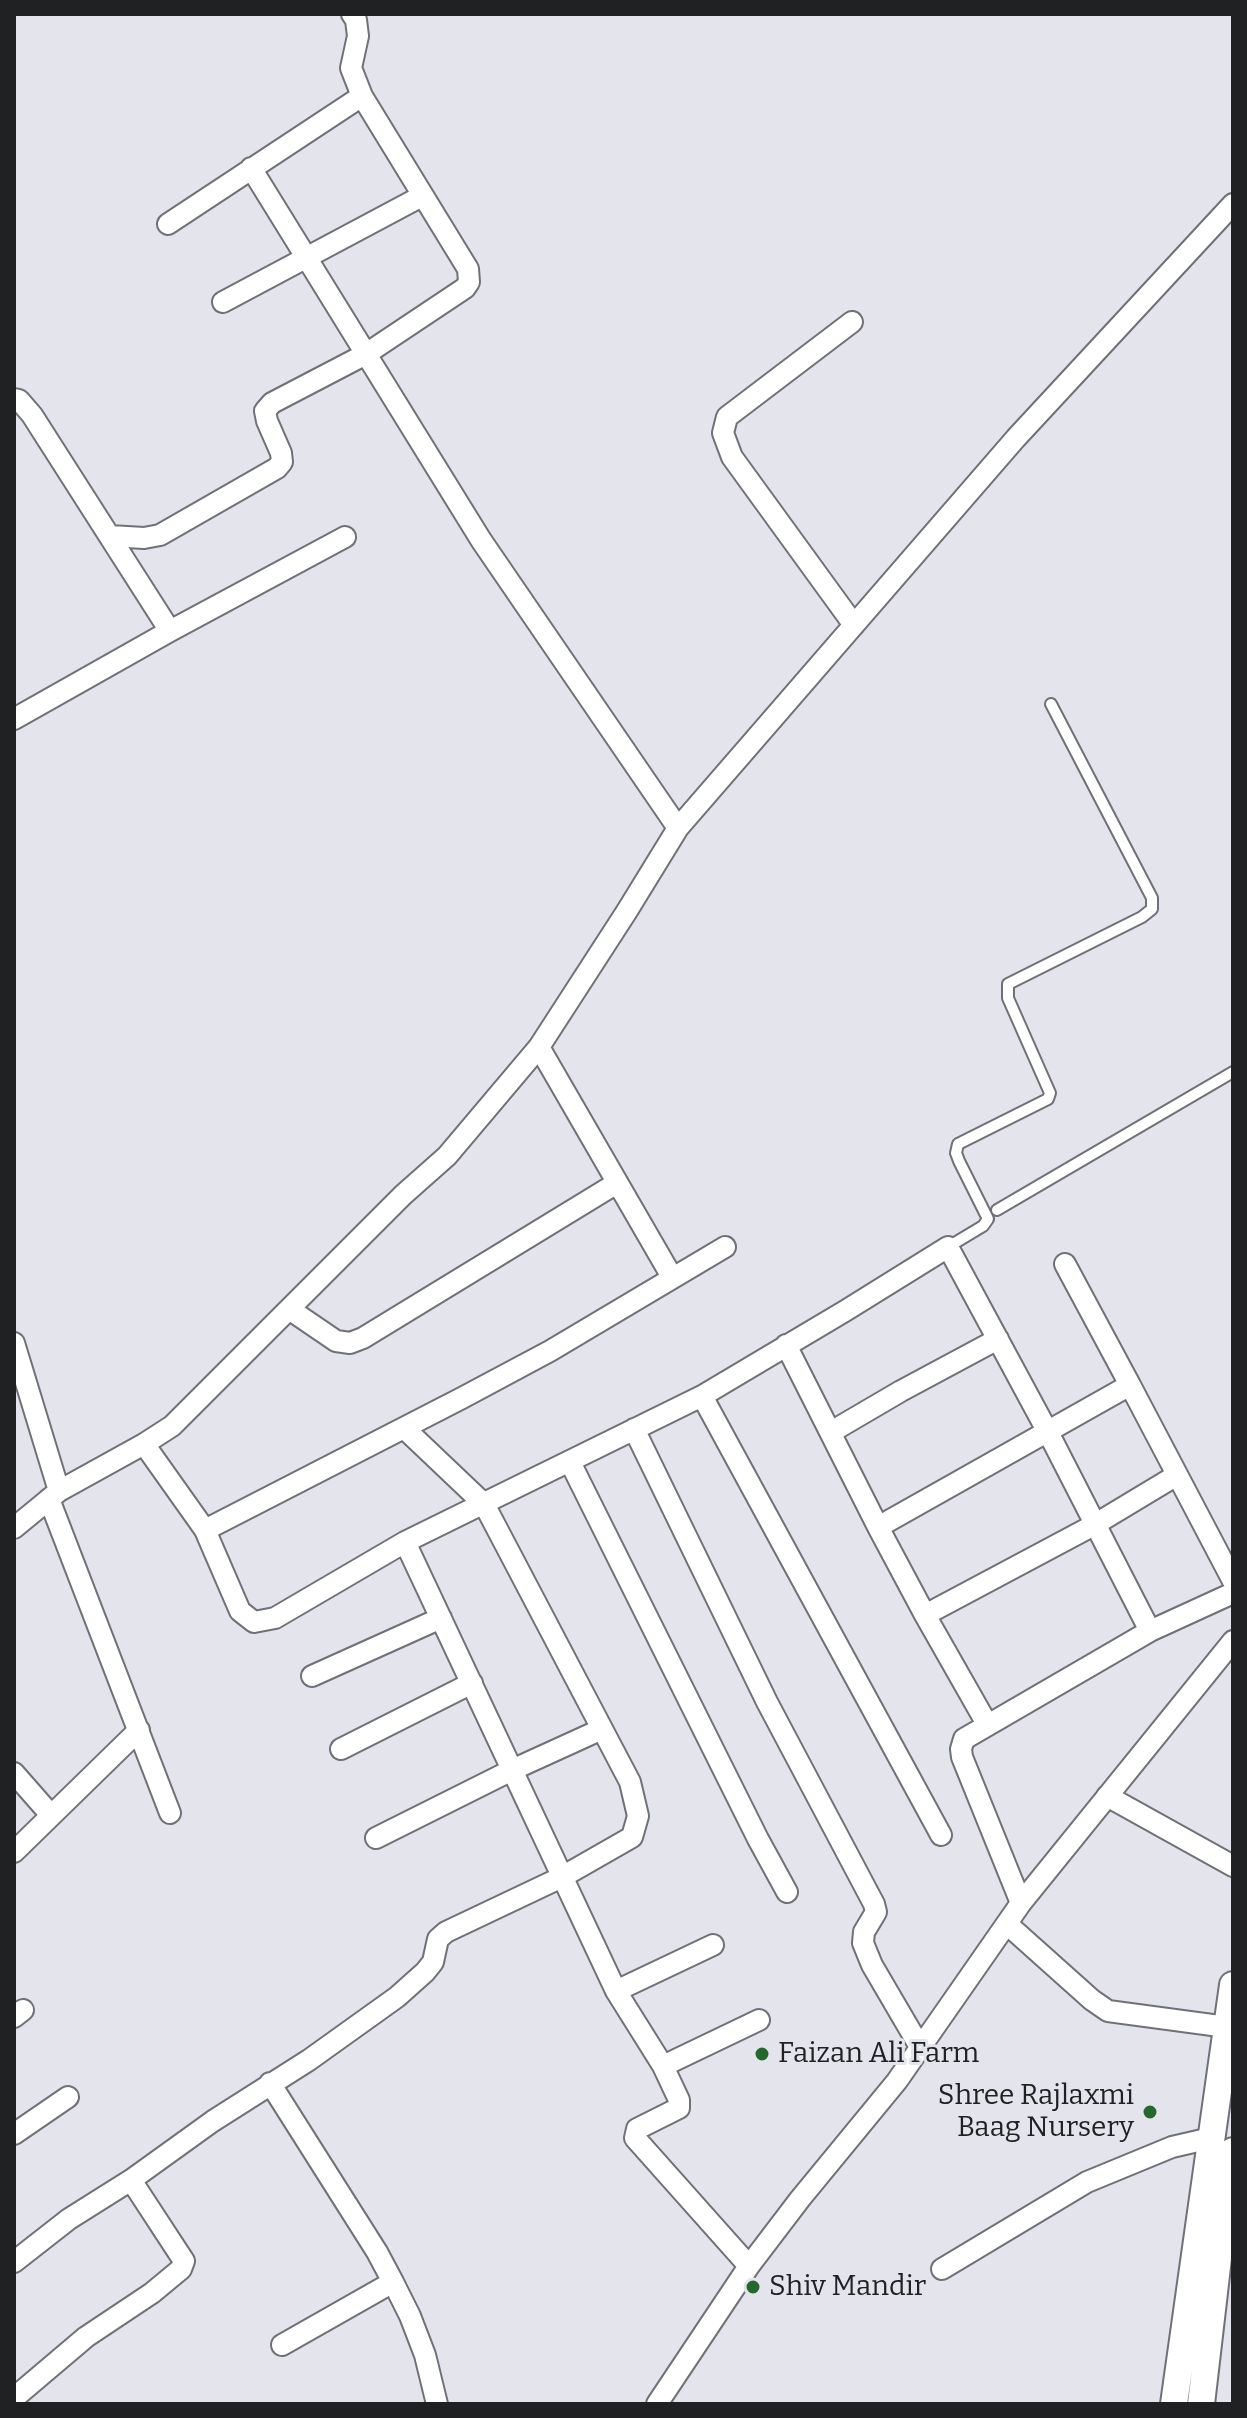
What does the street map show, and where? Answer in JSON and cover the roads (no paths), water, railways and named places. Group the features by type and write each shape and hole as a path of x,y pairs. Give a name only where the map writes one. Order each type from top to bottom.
{"street":[{"path":"110,536 144,538 160,535 277,468 282,462 281,453 265,411 272,403 366,354 465,288 469,282 468,269 362,96 351,68 358,36 352,14"},
{"path":"168,224 362,96"},
{"path":"251,168 481,540 678,828"},
{"path":"223,302 422,196"},
{"path":"14,1528 54,1495 172,1426 403,1195 447,1156 539,1047 678,828 1016,438 1233,204"},
{"path":"852,322 727,417 723,433 732,457 854,625"},
{"path":"14,399 19,400 32,415 170,631"},
{"path":"14,719 345,537"},
{"path":"539,1047 672,1277"},
{"path":"289,1309 336,1341 350,1343 617,1183"},
{"path":"205,1530 550,1351 725,1247"},
{"path":"144,1444 205,1530 240,1611 254,1622 275,1618 405,1542 702,1396 948,1247 1048,1431 1150,1631"},
{"path":"1065,1264 1233,1581"},
{"path":"831,1432 998,1339"},
{"path":"14,1343 54,1495 170,1813"},
{"path":"786,1345 878,1527 987,1724"},
{"path":"878,1527 1130,1385"},
{"path":"702,1396 941,1835"},
{"path":"14,2262 69,2219 309,2060 397,1997 433,1962 438,1939 446,1932 562,1877 632,1837 638,1816 630,1782 484,1504 404,1428"},
{"path":"634,1429 767,1702 874,1904 876,1912 864,1932 863,1943 872,1965 920,2047"},
{"path":"570,1462 787,1892"},
{"path":"925,1615 1094,1525 1177,1475"},
{"path":"405,1542 616,1991 663,2066 679,2100 679,2108 637,2129 635,2138 749,2266"},
{"path":"1021,1903 962,1757 964,1739 1150,1631 1233,1593"},
{"path":"312,1676 441,1618"},
{"path":"657,2404 749,2266 897,2081 1021,1903 1233,1641"},
{"path":"341,1749 472,1683"},
{"path":"376,1838 602,1729"},
{"path":"14,1852 139,1730"},
{"path":"14,1773 50,1814"},
{"path":"1107,1796 1233,1866"},
{"path":"1007,1924 1108,2011 1227,2027"},
{"path":"616,1991 713,1945"},
{"path":"1201,2404 1227,2233 1222,2145 1227,2027 1233,1985"},
{"path":"663,2066 759,2020"},
{"path":"270,2083 393,2282 425,2355 437,2404"},
{"path":"14,2134 68,2097"},
{"path":"942,2269 1087,2182 1172,2147 1222,2145"},
{"path":"1174,2404 1222,2145"},
{"path":"14,2398 86,2337 152,2293 181,2269 184,2261 131,2180"},
{"path":"282,2345 393,2282"}],"lane":[{"path":"948,1247 983,1226 988,1219 959,1161 956,1153 958,1144 1048,1099 1050,1093 1008,998 1008,984 1142,917 1152,909 1152,898 1051,704"},
{"path":"997,1210 1233,1072"}],"place":[{"name":"Faizan Ali Farm","path":"762,2054"},
{"name":"Shree Rajlaxmi Baag Nursery","path":"1150,2112"},
{"name":"Shiv Mandir","path":"753,2287"}]}
